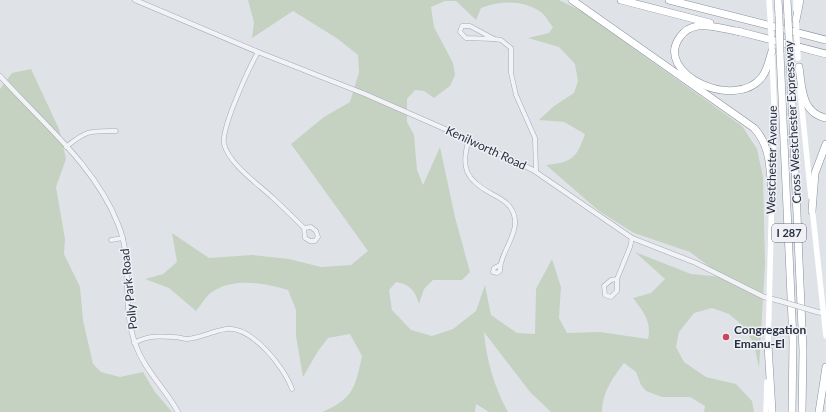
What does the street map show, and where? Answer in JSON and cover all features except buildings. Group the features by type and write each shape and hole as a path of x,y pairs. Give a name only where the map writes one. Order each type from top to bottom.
{"highway":[{"path":"572,0 754,128 763,139 768,153 772,194"},
{"path":"621,0 826,54"},
{"path":"668,0 826,40"},
{"path":"686,0 724,14"},
{"name":"Cross Westchester Expressway","path":"778,0 793,341 792,412"},
{"name":"Cross Westchester Expressway","path":"787,0 803,338 802,412"},
{"path":"796,20 800,0"},
{"path":"741,32 704,26 690,28 681,35 676,44 675,54 678,64 688,75 706,86 719,90 735,91 751,86 761,78 767,68 772,51"},
{"path":"792,32 826,35"},
{"path":"799,67 805,103 814,113 826,118"},
{"path":"812,211 814,173 819,157 826,144"},
{"path":"768,345 772,412"},
{"path":"819,412 826,368"}],"main road":[{"name":"Westchester Avenue","path":"766,412 774,102 769,0"},
{"path":"796,0 802,126 825,314 826,336"},
{"path":"823,412 826,368"}],"street":[{"name":"Kenilworth Road","path":"135,0 258,52 365,94 469,140 536,171 632,238 696,263 769,298 825,314"},
{"path":"494,38 466,38 460,32 460,29 463,25 470,26 501,40 511,48 511,73 516,95 535,138 536,171"},
{"path":"258,52 226,127 225,146 245,173 304,228"},
{"name":"Polly Park Road","path":"0,76 88,172 107,199 123,238 127,259 128,304 134,342 148,371 178,412"},
{"path":"66,147 81,134 91,132 116,132"},
{"path":"469,140 464,155 467,172 478,186 500,198 510,207 515,224 511,241 500,265"},
{"path":"111,240 123,238"},
{"path":"617,279 611,280 604,286 605,295 611,297 617,291 617,279 628,254 632,238"},
{"path":"134,342 149,336 186,339 226,329 236,329 249,335 279,365 288,377 292,389"}],"green space":[{"path":"248,0 559,0 581,11 742,126 757,149 763,177 765,264 759,368 754,344 742,325 729,314 712,308 694,313 679,332 676,347 684,362 706,377 736,384 752,401 754,412 704,412 705,406 690,397 662,397 646,391 641,385 636,372 624,363 612,380 606,392 602,405 602,412 551,412 530,392 484,332 492,374 499,394 508,412 489,412 476,404 475,412 322,412 333,407 347,397 355,384 362,356 350,334 328,338 318,351 303,377 296,336 296,310 288,290 269,285 249,283 230,284 212,292 196,311 169,288 145,279 163,274 177,262 172,233 209,258 252,255 289,259 321,267 351,265 368,251 291,144 324,117 350,102 359,72 358,55 338,39 293,11 252,38 254,22","holes":["445,1 456,1 476,20 481,8 488,5 512,2 527,5 543,14 553,27 549,33 528,38 559,47 575,64 578,81 574,93 554,106 539,120 564,122 585,134 579,149 572,158 562,162 546,165 599,211 634,233 690,252 723,277 691,274 635,252 665,279 651,293 633,298 648,322 648,339 600,332 567,333 559,318 561,287 552,259 536,289 535,334 517,333 491,315 485,285 476,311 453,329 432,336 411,330 392,310 389,290 396,282 408,286 416,295 419,304 424,289 433,280 462,280 470,272 455,217 440,147 423,185 417,170 414,135 407,122 407,99 415,90 424,91 434,98 450,86 455,75 453,63 434,27 431,7"]},
{"path":"31,69 59,129 66,159 56,187 65,239 64,254 80,287 83,320 93,364 101,372 120,377 143,372 155,392 172,412 0,412 0,89 12,73"}],"place":[{"name":"Congregation Emanu-El","path":"726,337"}]}
